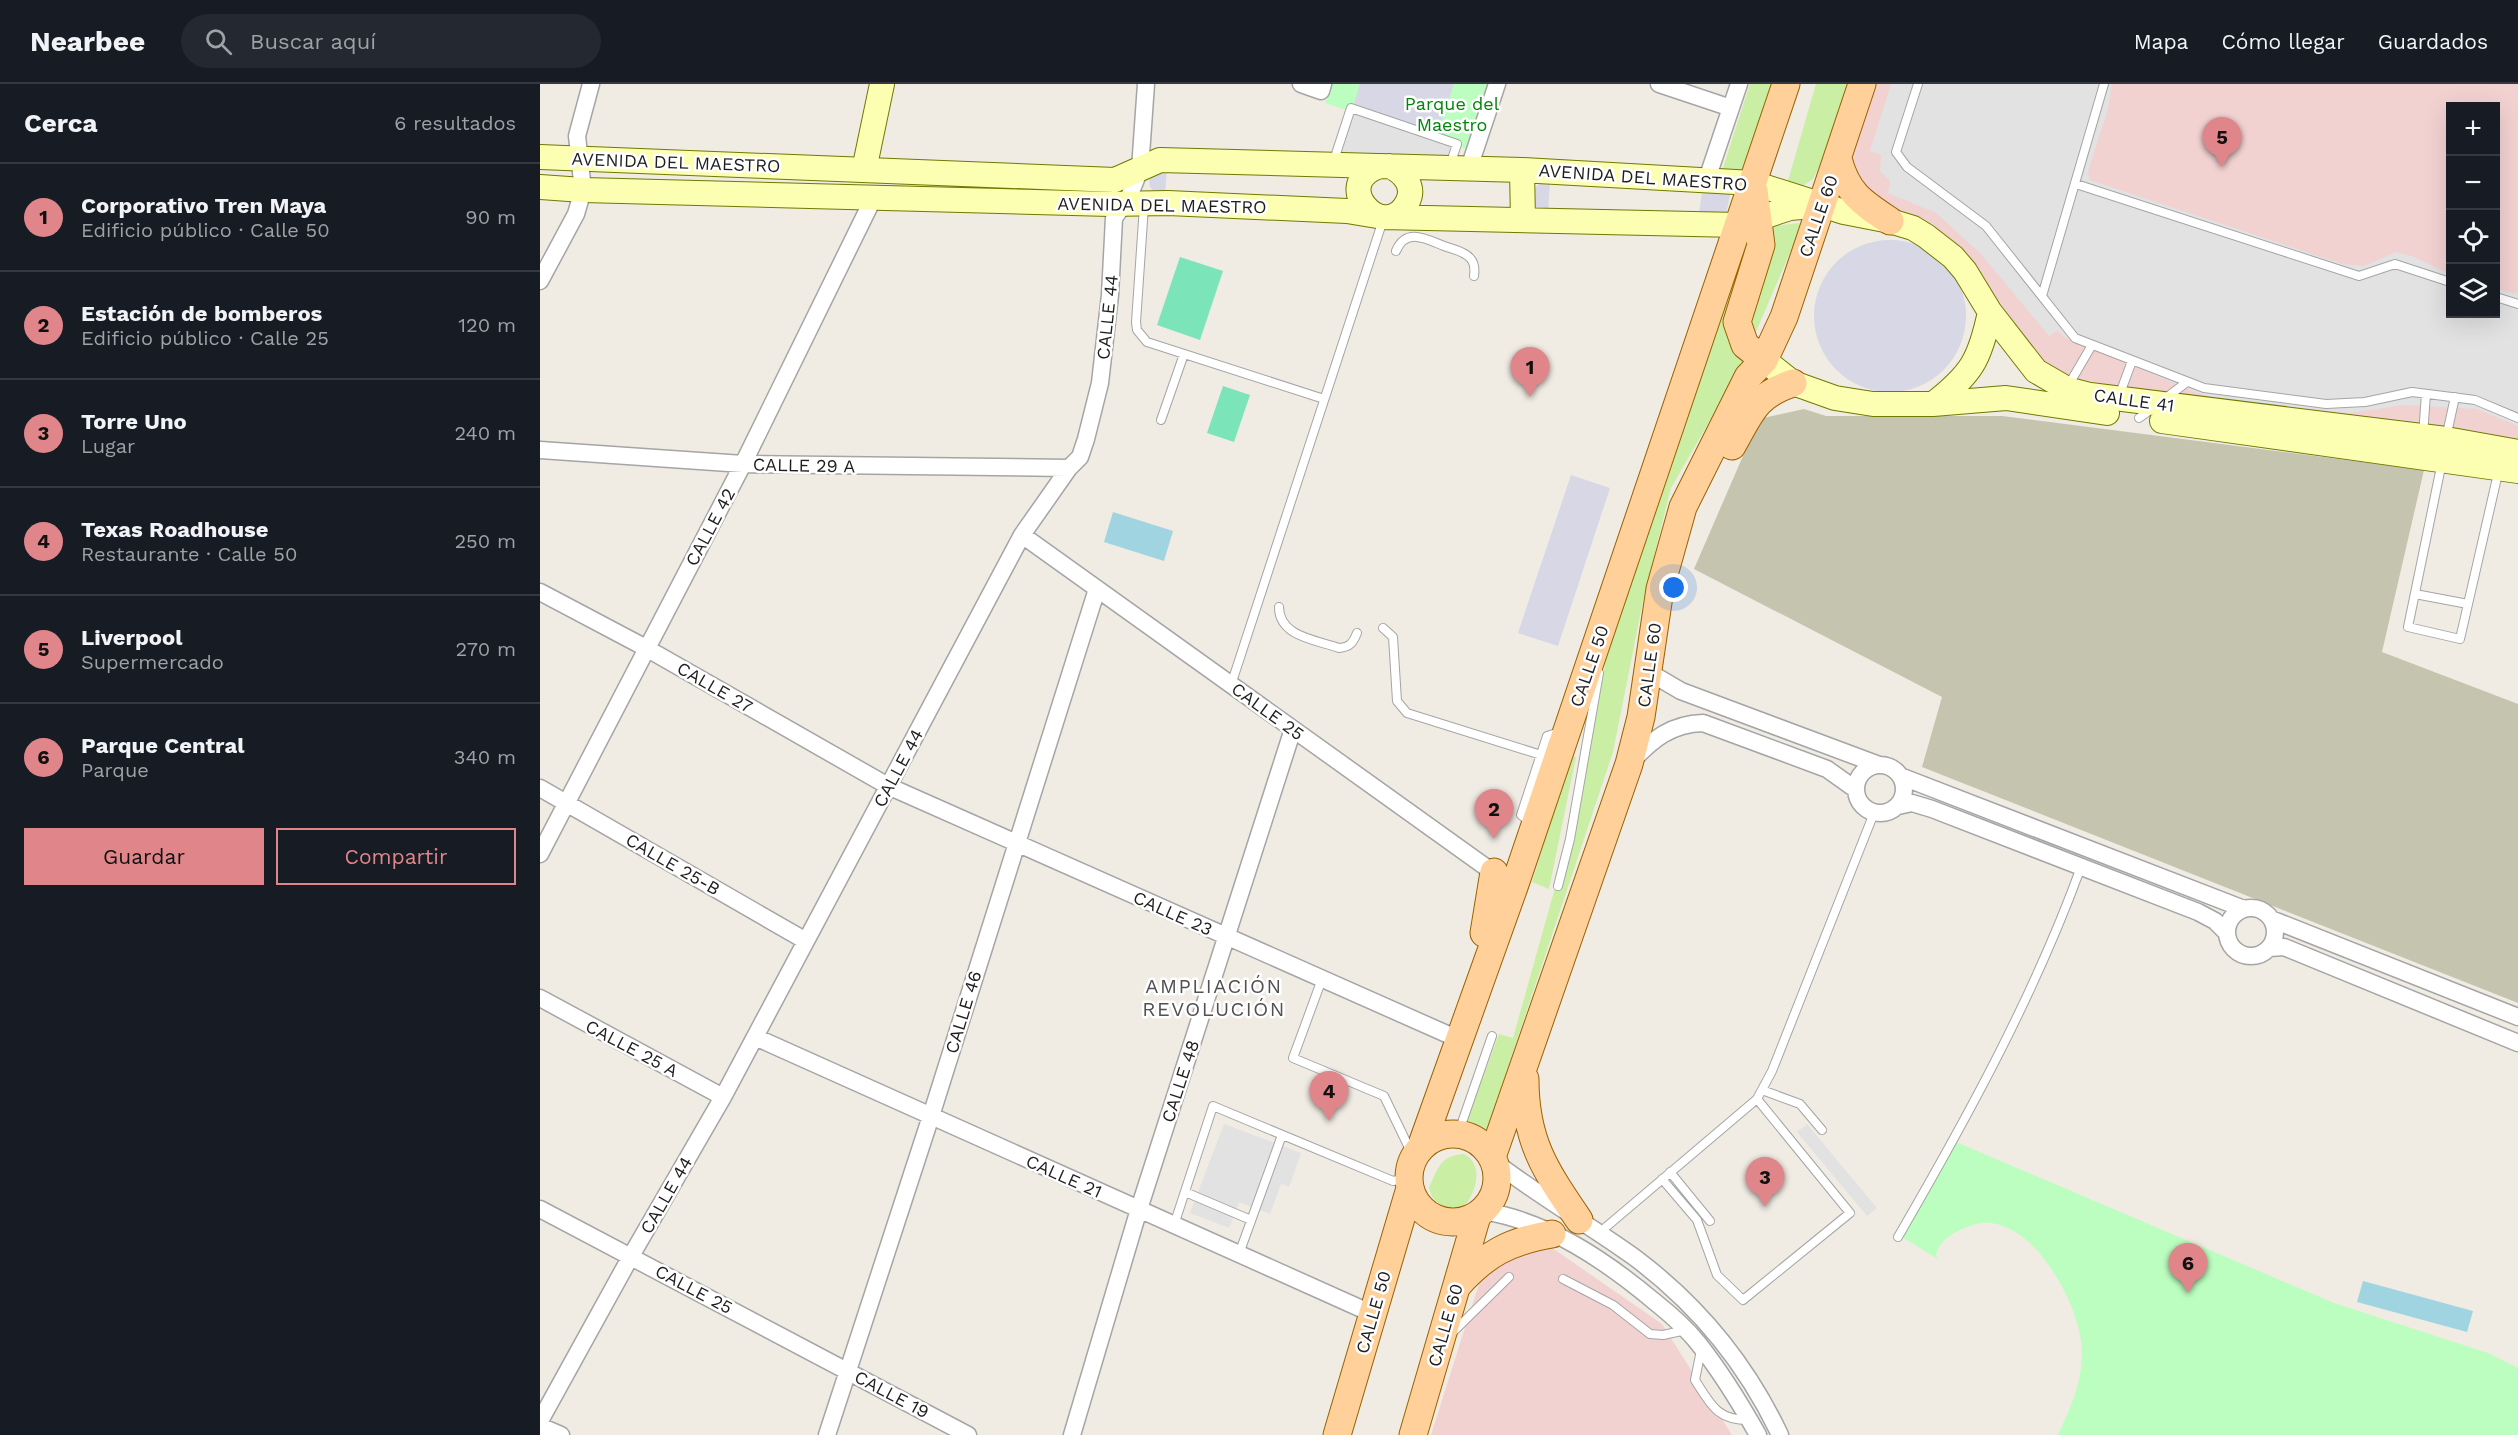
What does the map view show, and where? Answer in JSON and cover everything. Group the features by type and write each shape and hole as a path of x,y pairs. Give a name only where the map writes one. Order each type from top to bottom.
{"main road":[{"path":"1764,360 1745,345 1737,322 1761,245 1748,221 1753,183 1786,84"},
{"name":"CALLE 60","path":"1494,1160 1525,1063 1629,764 1641,717 1660,589 1683,507 1748,376 1764,360 1784,317 1862,84"},
{"path":"1838,159 1851,192 1865,205 1890,220"},
{"name":"CALLE 50","path":"1337,1435 1413,1167 1474,993 1504,880 1535,826 1549,757 1568,730 1603,625 1748,221"},
{"path":"1654,628 1673,586 1693,519 1709,485 1755,406 1769,393 1793,383"},
{"path":"1525,1063 1525,1104 1532,1140 1546,1169 1589,1227"},
{"path":"1458,1134 1476,1140 1494,1160 1497,1188 1491,1201 1480,1214 1457,1222 1436,1219 1419,1207 1413,1167 1442,1135 1458,1134"},
{"name":"CALLE 60","path":"1413,1435 1480,1214"},
{"path":"1456,1287 1474,1267 1493,1252 1522,1239 1552,1234"}],"street":[{"path":"540,281 576,214 584,190 578,158 577,136 591,84"},
{"path":"864,170 882,84"},
{"name":"CALLE 44","path":"540,1421 631,1256 723,1097 1022,535 1069,468 1080,457 1100,383 1110,295 1114,218 1134,204 1130,197 1140,169 1146,84"},
{"path":"1301,84 1322,87"},
{"path":"1459,168 1497,84"},
{"path":"1659,84 1731,108"},
{"path":"1707,179 1739,84"},
{"name":"AVENIDA DEL MAESTRO","path":"540,157 1116,180 1160,160 1522,170 1753,183 1822,205"},
{"path":"1385,166 1404,175 1408,182 1409,198 1400,212 1383,217 1368,212 1363,205 1359,189 1365,174 1385,166"},
{"path":"1522,170 1523,220"},
{"name":"AVENIDA DEL MAESTRO","path":"540,187 1347,211 1383,217 1523,220 1748,221 1790,208 1822,205"},
{"name":"CALLE 42","path":"540,854 743,464 874,197"},
{"name":"CALLE 41","path":"1822,205 1890,220 1920,232 1953,257 1965,271 1990,312 2036,371 2062,397"},
{"path":"1933,404 1968,374 1983,345 1990,312"},
{"name":"CALLE 41","path":"1764,360 1793,383 1835,398 1873,404 1933,404 2006,398 2062,397 2433,449 2518,452"},
{"name":"CALLE 41","path":"2433,449 2509,470"},
{"name":"CALLE 29 A","path":"540,450 743,464 1069,468"},
{"name":"CALLE 25","path":"1022,535 1504,880"},
{"name":"CALLE 46","path":"827,1435 931,1116 1097,589"},
{"name":"CALLE 27","path":"540,592 646,648 888,786"},
{"path":"1647,671 1681,691 1887,766 1900,776 2244,909 2259,909 2271,919 2518,1017"},
{"path":"1629,764 1646,746 1665,733 1684,724 1703,723 1827,769 1855,789 1861,804 1874,813 1887,813 1898,806 1912,803 1932,809 2198,912 2215,921 2226,932 2232,947 2246,956 2262,953 2269,948 2275,934 2271,919"},
{"name":"CALLE 48","path":"1072,1435 1139,1209 1293,729"},
{"path":"1855,789 1860,775 1879,765"},
{"path":"1898,806 1904,791 1900,776"},
{"name":"CALLE 23","path":"888,786 1458,1039"},
{"name":"CALLE 25-B","path":"540,788 806,941"},
{"path":"2226,932 2232,917 2244,909"},
{"path":"2269,948 2284,947 2518,1043"},
{"name":"CALLE 25 A","path":"540,998 723,1097"},
{"name":"CALLE 21","path":"755,1037 1373,1314"},
{"path":"1494,1160 1636,1259 1707,1323 1754,1385 1780,1435"},
{"name":"CALLE 25","path":"540,1209 848,1370"},
{"path":"1480,1214 1520,1221 1552,1234 1587,1251 1626,1278 1686,1330 1702,1348 1724,1376 1754,1428"},
{"name":"CALLE 19","path":"848,1370 968,1435"},
{"path":"540,1426 561,1435"}],"lane":[{"path":"1918,84 1896,152 1907,167 1986,226 2075,338 2204,388 2326,404 2365,402 2412,392 2475,400 2518,418"},
{"path":"2042,296 2104,84"},
{"path":"1332,165 1351,108 1457,144 1459,168"},
{"path":"2076,184 2359,276 2395,264 2446,280"},
{"path":"1134,204 1137,330 1148,342 1324,399"},
{"path":"1231,685 1383,217"},
{"path":"1396,251 1400,242 1406,238 1420,237 1466,254 1472,260 1475,268 1474,276"},
{"path":"2500,298 2518,304"},
{"path":"2062,397 2092,345"},
{"path":"1161,420 1184,354"},
{"path":"2115,406 2132,361"},
{"path":"2149,411 2187,381"},
{"path":"2426,394 2433,449 2415,594 2408,627 2460,639 2468,604 2509,470"},
{"path":"2433,449 2455,397"},
{"path":"2415,594 2468,604"},
{"path":"1280,608 1280,619 1289,631 1339,648 1354,643 1357,633"},
{"path":"1558,885 1569,839 1597,685 1603,625"},
{"path":"1383,628 1393,637 1397,701 1407,713 1549,757"},
{"path":"1589,1227 1662,1179 1757,1100 1772,1071 1874,813"},
{"path":"1898,1237 1960,1127 2035,980 2060,926 2081,867"},
{"path":"1174,1225 1213,1106 1393,1181 1413,1167 1383,1096 1293,1058 1323,979"},
{"path":"1458,1134 1492,1036"},
{"path":"1762,1089 1800,1104 1822,1130"},
{"path":"1662,1179 1697,1220 1718,1275 1743,1300 1850,1213 1757,1100"},
{"path":"1239,1254 1282,1135"},
{"path":"1670,1172 1710,1221"},
{"path":"1185,1192 1251,1220"},
{"path":"1438,1350 1464,1319 1509,1278"},
{"path":"1563,1279 1613,1305 1650,1334 1663,1335 1686,1330"},
{"path":"1702,1348 1695,1380 1714,1411 1754,1428"}],"shaded area":[{"path":"1360,84 1454,84 1437,134 1353,107"},
{"path":"1863,84 2518,84 2518,442 2178,400 2052,373 1965,271 1843,176"},
{"path":"1891,84 2112,84 2108,109 2088,171 2090,180 2342,264 2364,266 2396,252 2414,257 2446,272 2446,318 2500,318 2500,290 2518,294 2518,426 2476,409 2405,405 2349,413 2218,399 2195,392 2064,337 2058,330 2049,336 1981,254 1936,213 1888,193 1890,181 1880,171 1881,155 1870,151"},
{"path":"1345,110 1459,147 1454,163 1330,155"},
{"path":"1167,167 1165,195 1156,193 1150,187 1149,177"},
{"path":"1541,183 1550,183 1548,211 1539,210 1532,203 1533,189"},
{"path":"1703,185 1731,189 1726,215 1699,214"},
{"path":"1890,240 1919,245 1944,262 1961,287 1966,316 1961,345 1944,370 1919,387 1890,392 1861,387 1836,370 1819,345 1814,316 1819,287 1836,262 1861,245"},
{"path":"1804,409 1826,416 2002,416 2424,470 2382,652 2518,704 2518,1003 1922,767 1942,697 1694,569 1759,419"},
{"path":"1571,475 1610,488 1558,646 1518,633"},
{"path":"1224,1124 1301,1153 1289,1187 1281,1184 1270,1214 1239,1202 1229,1228 1190,1213"},
{"path":"1807,1124 1877,1208 1867,1216 1797,1132"},
{"path":"1545,1243 1662,1324 1732,1435 1431,1435 1485,1265"}],"green space":[{"name":"Parque del Maestro","path":"1331,84 1493,84 1471,151 1325,103"},
{"path":"1750,84 1772,84 1743,169 1740,172 1721,174"},
{"path":"1816,84 1848,84 1821,164 1813,179 1801,187 1787,184"},
{"path":"1799,223 1801,227 1755,334 1744,316 1773,226"},
{"path":"1748,240 1737,354 1743,363 1671,488 1644,596 1613,752 1487,1130 1467,1121 1499,1034 1513,1038 1584,784 1608,647 1742,244"},
{"path":"1180,257 1223,271 1200,340 1157,325"},
{"path":"1223,386 1250,395 1234,442 1207,433"},
{"path":"1571,756 1576,757 1549,889 1532,882"},
{"path":"1956,1142 2334,1303 2488,1353 2518,1368 2518,1435 2058,1435 2077,1387 2082,1356 2075,1316 2053,1271 2020,1235 2002,1225 1982,1223 1953,1234 1940,1245 1936,1256 1941,1261 1902,1237"},
{"path":"1464,1154 1475,1165 1475,1187 1463,1208 1444,1209 1432,1197 1429,1188 1445,1160"}],"water":[{"path":"1113,512 1173,531 1164,561 1104,542"},
{"path":"2363,1281 2473,1311 2467,1332 2357,1302"}],"place":[{"name":"Liverpool","path":"2222,167"},
{"name":"Corporativo Tren Maya","path":"1530,397"},
{"name":"Estación de bomberos","path":"1494,839"},
{"name":"Texas Roadhouse","path":"1329,1121"},
{"name":"Torre Uno","path":"1765,1207"},
{"name":"Parque Central","path":"2188,1293"}],"district":[{"name":"AMPLIACIÓN REVOLUCIÓN","path":"1214,998"}]}
